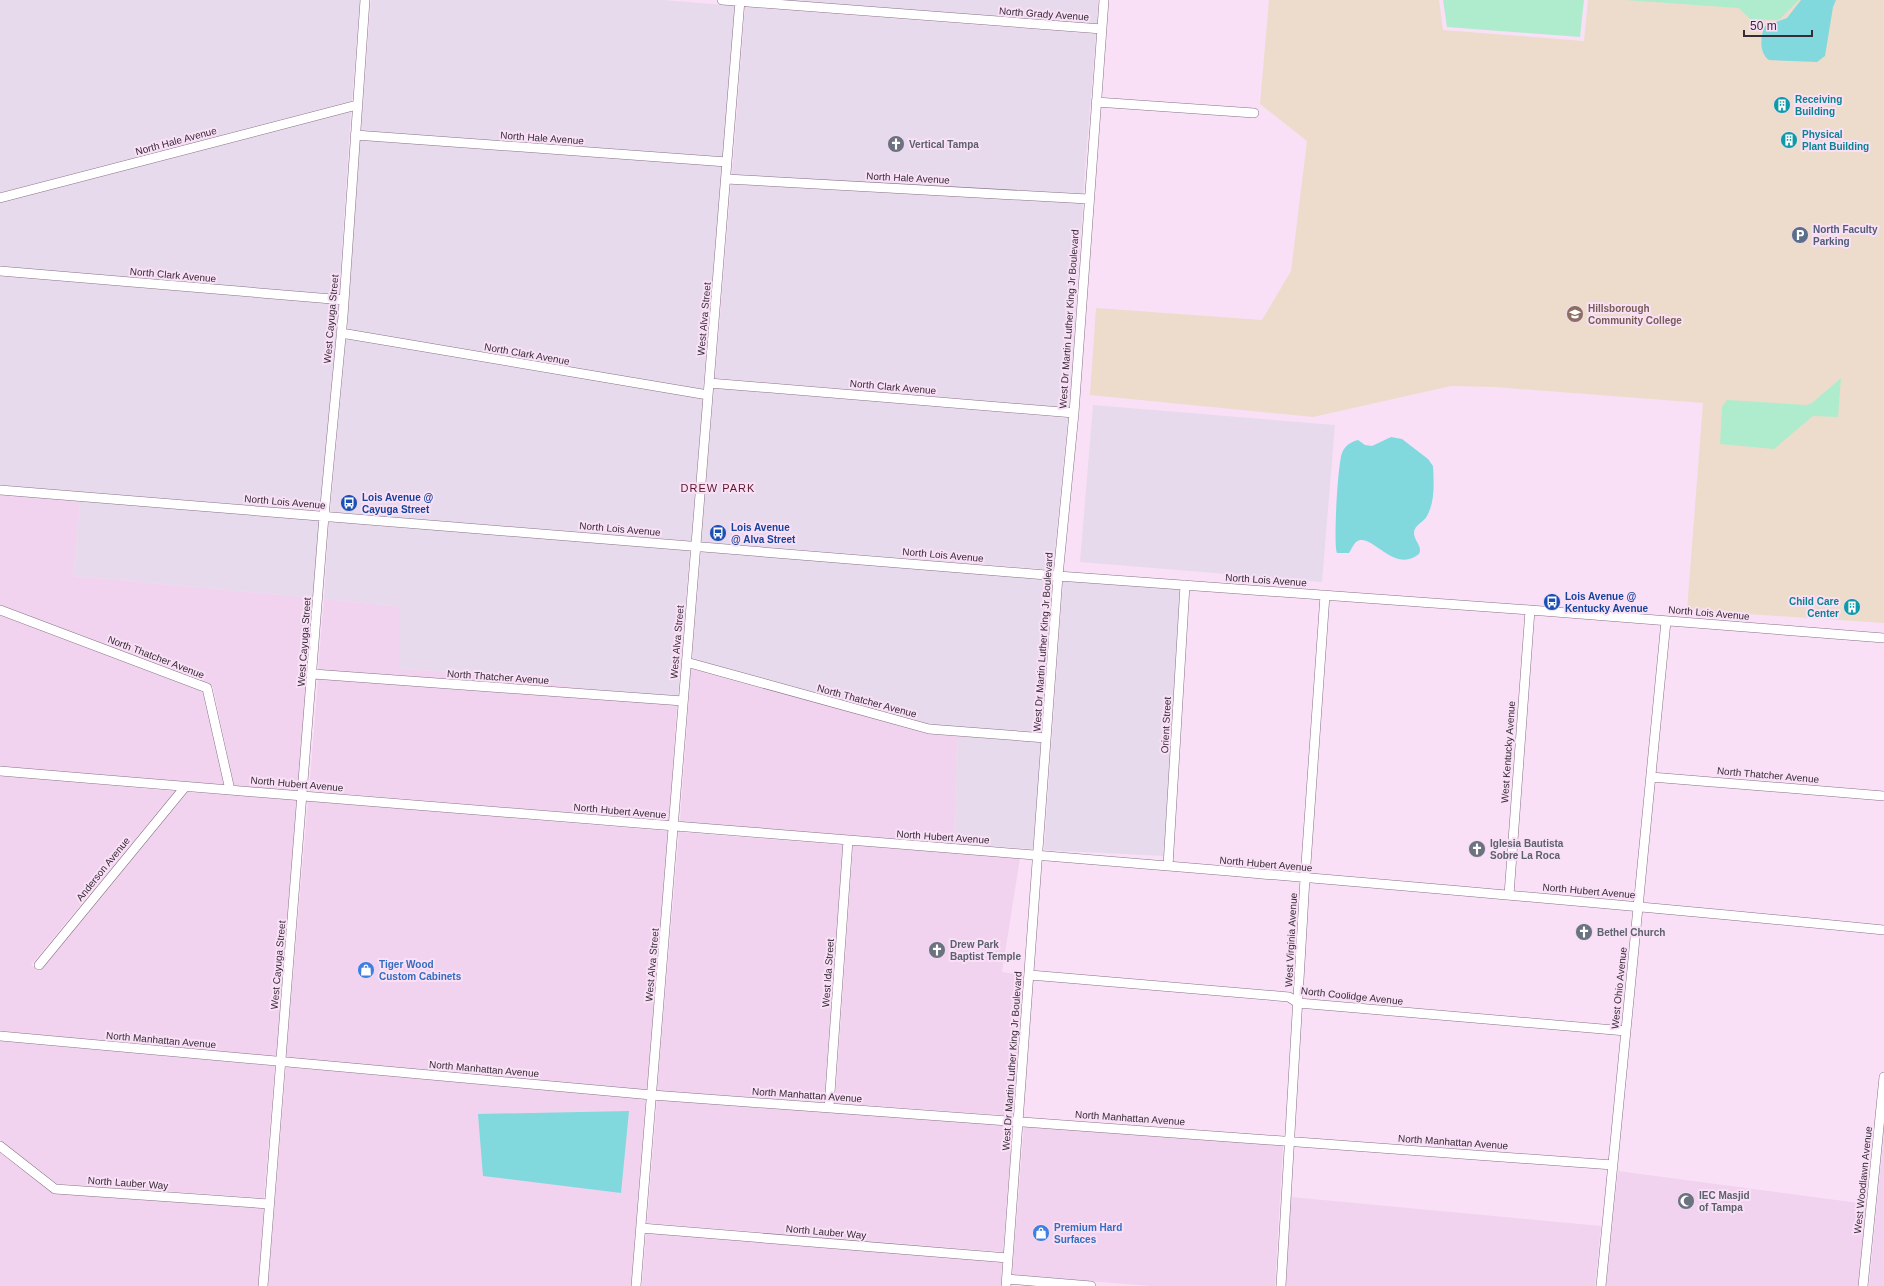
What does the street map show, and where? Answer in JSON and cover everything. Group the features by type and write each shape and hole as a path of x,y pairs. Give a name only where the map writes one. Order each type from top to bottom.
{"street":[{"name":"West Cayuga Street","path":"263,1286 313,674 324,516 344,300 365,0"},
{"name":"North Grady Avenue","path":"722,0 1102,29"},
{"name":"West Dr Martin Luther King Jr Boulevard","path":"1006,1283 1030,975 1058,576 1074,414 1088,199 1104,0"},
{"name":"West Alva Street","path":"636,1286 740,1"},
{"path":"1096,102 1254,113"},
{"name":"North Hale Avenue","path":"0,198 357,105"},
{"name":"North Hale Avenue","path":"355,135 728,162"},
{"name":"North Hale Avenue","path":"726,179 1088,199"},
{"name":"North Clark Avenue","path":"0,271 344,300"},
{"name":"North Clark Avenue","path":"341,333 708,395"},
{"name":"North Clark Avenue","path":"709,383 1074,414"},
{"name":"North Lois Avenue","path":"0,490 1058,576 1530,610 1884,638"},
{"name":"Orient Street","path":"1168,866 1185,585"},
{"name":"West Virginia Avenue","path":"1281,1286 1305,878 1325,595"},
{"name":"North Thatcher Avenue","path":"0,610 207,688 230,790"},
{"name":"West Kentucky Avenue","path":"1509,895 1530,610"},
{"name":"West Ohio Avenue","path":"1601,1286 1666,621"},
{"name":"North Thatcher Avenue","path":"686,662 929,729 1046,738"},
{"name":"North Thatcher Avenue","path":"313,674 683,701"},
{"name":"North Hubert Avenue","path":"0,771 674,827 1038,855 1638,906 1884,930"},
{"name":"North Thatcher Avenue","path":"1651,777 1884,796"},
{"name":"Anderson Avenue","path":"38,965 185,787"},
{"name":"West Ida Street","path":"829,1107 848,840"},
{"name":"North Coolidge Avenue","path":"1030,975 1289,997 1298,1003 1626,1031"},
{"name":"North Manhattan Avenue","path":"0,1036 652,1095 1289,1140 1613,1165"},
{"name":"West Woodlawn Avenue","path":"1864,1286 1884,1077"},
{"name":"North Lauber Way","path":"0,1146 56,1189 269,1204"},
{"name":"North Lauber Way","path":"641,1228 1008,1258"},
{"path":"1006,1283 1091,1286"}],"shaded area":[{"path":"0,0 360,0 352,101 0,193"},
{"path":"371,0 664,0 735,6 723,157 361,131 362,109 364,108 363,104"},
{"path":"782,0 1098,0 1097,24"},
{"name":"Hillsborough Community College","path":"1269,0 1439,0 1443,30 1584,41 1588,0 1884,0 1884,623 1687,610 1703,403 1494,387 1451,386 1313,417 1090,395 1096,308 1262,320 1291,271 1307,141 1260,104"},
{"path":"1443,0 1584,0 1580,37 1447,27"},
{"path":"1625,0 1799,0 1779,20 1750,19 1739,8"},
{"path":"1801,0 1836,0 1833,7 1825,56 1817,62 1769,60 1763,53 1761,44 1765,26 1787,18"},
{"path":"745,7 1096,34 1083,194 732,175"},
{"path":"351,111 339,295 0,267 0,203"},
{"path":"360,140 722,166 703,390 347,329"},
{"path":"731,184 1083,203 1069,408 715,378"},
{"path":"0,276 339,304 320,511 0,485"},
{"path":"346,339 703,399 691,541 330,512"},
{"path":"1841,378 1838,417 1813,416 1774,449 1720,444 1722,407 1727,400 1807,405 1812,403"},
{"path":"714,388 1068,418 1053,570 701,542"},
{"path":"1093,405 1335,425 1322,582 1080,562"},
{"path":"1391,437 1402,439 1428,459 1433,466 1434,485 1430,510 1424,520 1414,530 1414,536 1420,548 1419,554 1410,559 1401,559 1392,556 1362,540 1356,542 1349,553 1337,553 1336,503 1340,460 1343,450 1348,444 1358,440 1365,445 1372,446"},
{"path":"0,494 80,501 73,576 313,598 298,790 234,786 213,687 209,684 0,605"},
{"path":"80,501 319,520 313,598 73,576"},
{"path":"329,521 690,550 678,696 587,689 492,674 399,669 400,607 324,599"},
{"path":"701,551 1053,580 1041,733 930,725 692,659"},
{"path":"1063,581 1180,589 1164,856 1044,850"},
{"path":"324,599 400,607 400,669 492,674 587,689 318,670"},
{"path":"0,615 203,692 224,785 0,767"},
{"path":"691,669 928,734 957,736 954,844 680,822"},
{"path":"318,679 677,705 669,821 309,791"},
{"path":"957,736 1041,742 1033,849 954,844"},
{"path":"0,776 175,791 31,965 40,971 188,792 297,800 276,1057 0,1031"},
{"path":"308,801 668,831 647,1090 286,1058"},
{"path":"679,832 843,845 824,1102 657,1091"},
{"path":"853,845 1020,858 1002,972 1024,975 1014,1116 835,1103"},
{"path":"0,1041 275,1066 264,1198 58,1184 0,1140"},
{"path":"286,1067 646,1099 631,1286 268,1286"},
{"path":"657,1100 1013,1125 1003,1252 647,1223"},
{"path":"629,1111 621,1193 483,1176 478,1114"},
{"path":"1024,1126 1283,1145 1275,1286 1151,1286 1012,1275"},
{"path":"1884,1130 1884,1286 1869,1286"},
{"path":"0,1152 55,1193 264,1208 258,1286 0,1286"},
{"path":"1618,1171 1866,1204 1858,1286 1606,1286"},
{"path":"1291,1197 1601,1226 1595,1286 1286,1286"},
{"path":"646,1233 1002,1262 1001,1286 642,1286"}],"place":[{"name":"Receiving Building","path":"1782,105"},
{"name":"Physical Plant Building","path":"1789,140"},
{"name":"Vertical Tampa","path":"896,144"},
{"name":"North Faculty Parking","path":"1800,235"},
{"name":"Hillsborough Community College","path":"1575,314"},
{"name":"Lois Avenue @ Cayuga Street","path":"349,503"},
{"name":"Lois Avenue @ Alva Street","path":"718,533"},
{"name":"Lois Avenue @ Kentucky Avenue","path":"1552,602"},
{"name":"Child Care Center","path":"1852,607"},
{"name":"Iglesia Bautista Sobre La Roca","path":"1477,849"},
{"name":"Bethel Church","path":"1584,932"},
{"name":"Drew Park Baptist Temple","path":"937,950"},
{"name":"Tiger Wood Custom Cabinets","path":"366,970"},
{"name":"IEC Masjid of Tampa","path":"1686,1201"},
{"name":"Premium Hard Surfaces","path":"1041,1233"}],"district":[{"name":"DREW PARK","path":"718,488"}]}
